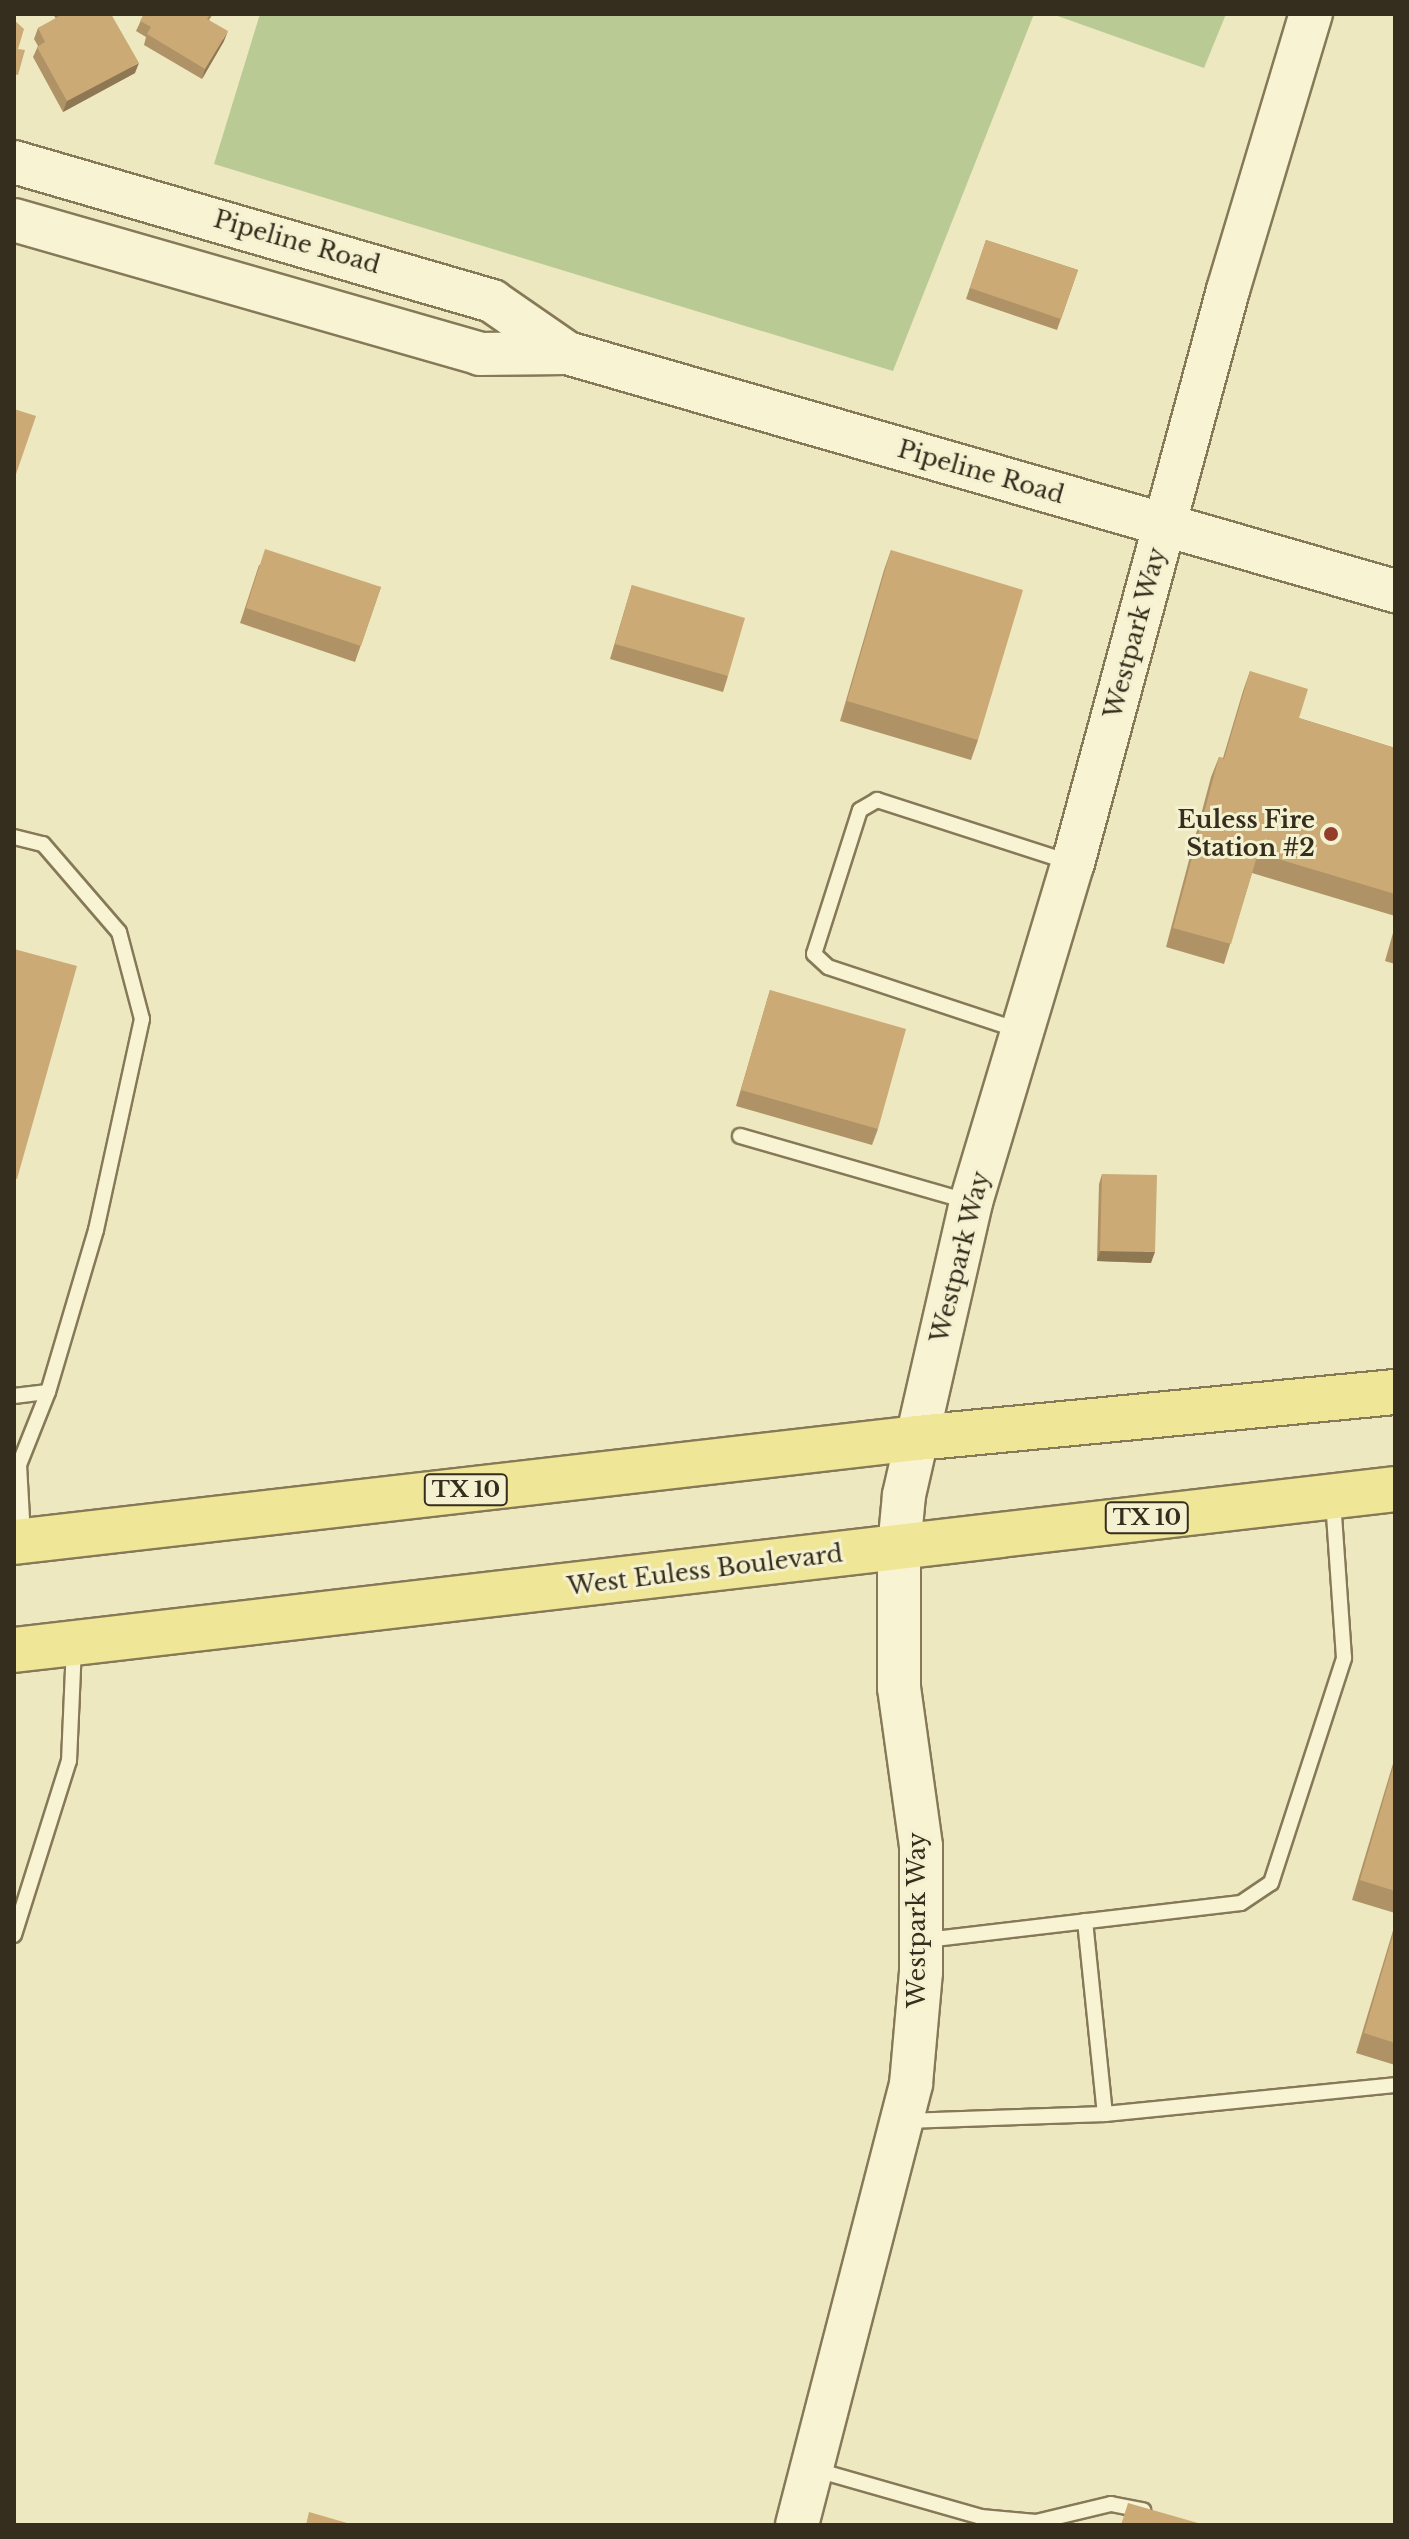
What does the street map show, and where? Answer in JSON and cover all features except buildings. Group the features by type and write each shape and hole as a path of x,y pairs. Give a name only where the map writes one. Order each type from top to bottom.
{"main road":[{"name":"Westpark Way","path":"797,2525 911,2084 921,1941 921,1846 899,1688 899,1548 917,1438 971,1202 1019,1031 1073,863 1165,525 1311,14"},
{"name":"Pipeline Road","path":"14,162 492,301 567,353"},
{"name":"Pipeline Road","path":"14,220 480,354 567,353 1395,591"},
{"name":"TX 10","path":"19,1542 917,1438 1395,1392"},
{"name":"West Euless Boulevard","path":"14,1650 1395,1489"}],"lane":[{"path":"1019,1031 828,967 814,954 860,810 877,800 1073,863"},
{"path":"14,837 43,844 119,932 142,1019 96,1230 48,1392 19,1465 19,1542"},
{"path":"740,1136 971,1202"},
{"path":"14,1396 48,1392"},
{"path":"921,1941 1241,1903 1271,1883 1344,1658 1333,1497"},
{"path":"14,1935 69,1761 74,1643"},
{"path":"1085,1921 1105,2114"},
{"path":"902,2121 1105,2114 1395,2085"},
{"path":"813,2469 980,2521 1036,2522 1111,2504 1154,2513"}],"green space":[{"path":"260,14 1034,14 893,371 214,164"},
{"path":"1052,14 1226,14 1204,68"}],"place":[{"name":"Euless Fire Station #2","path":"1331,834"}]}
